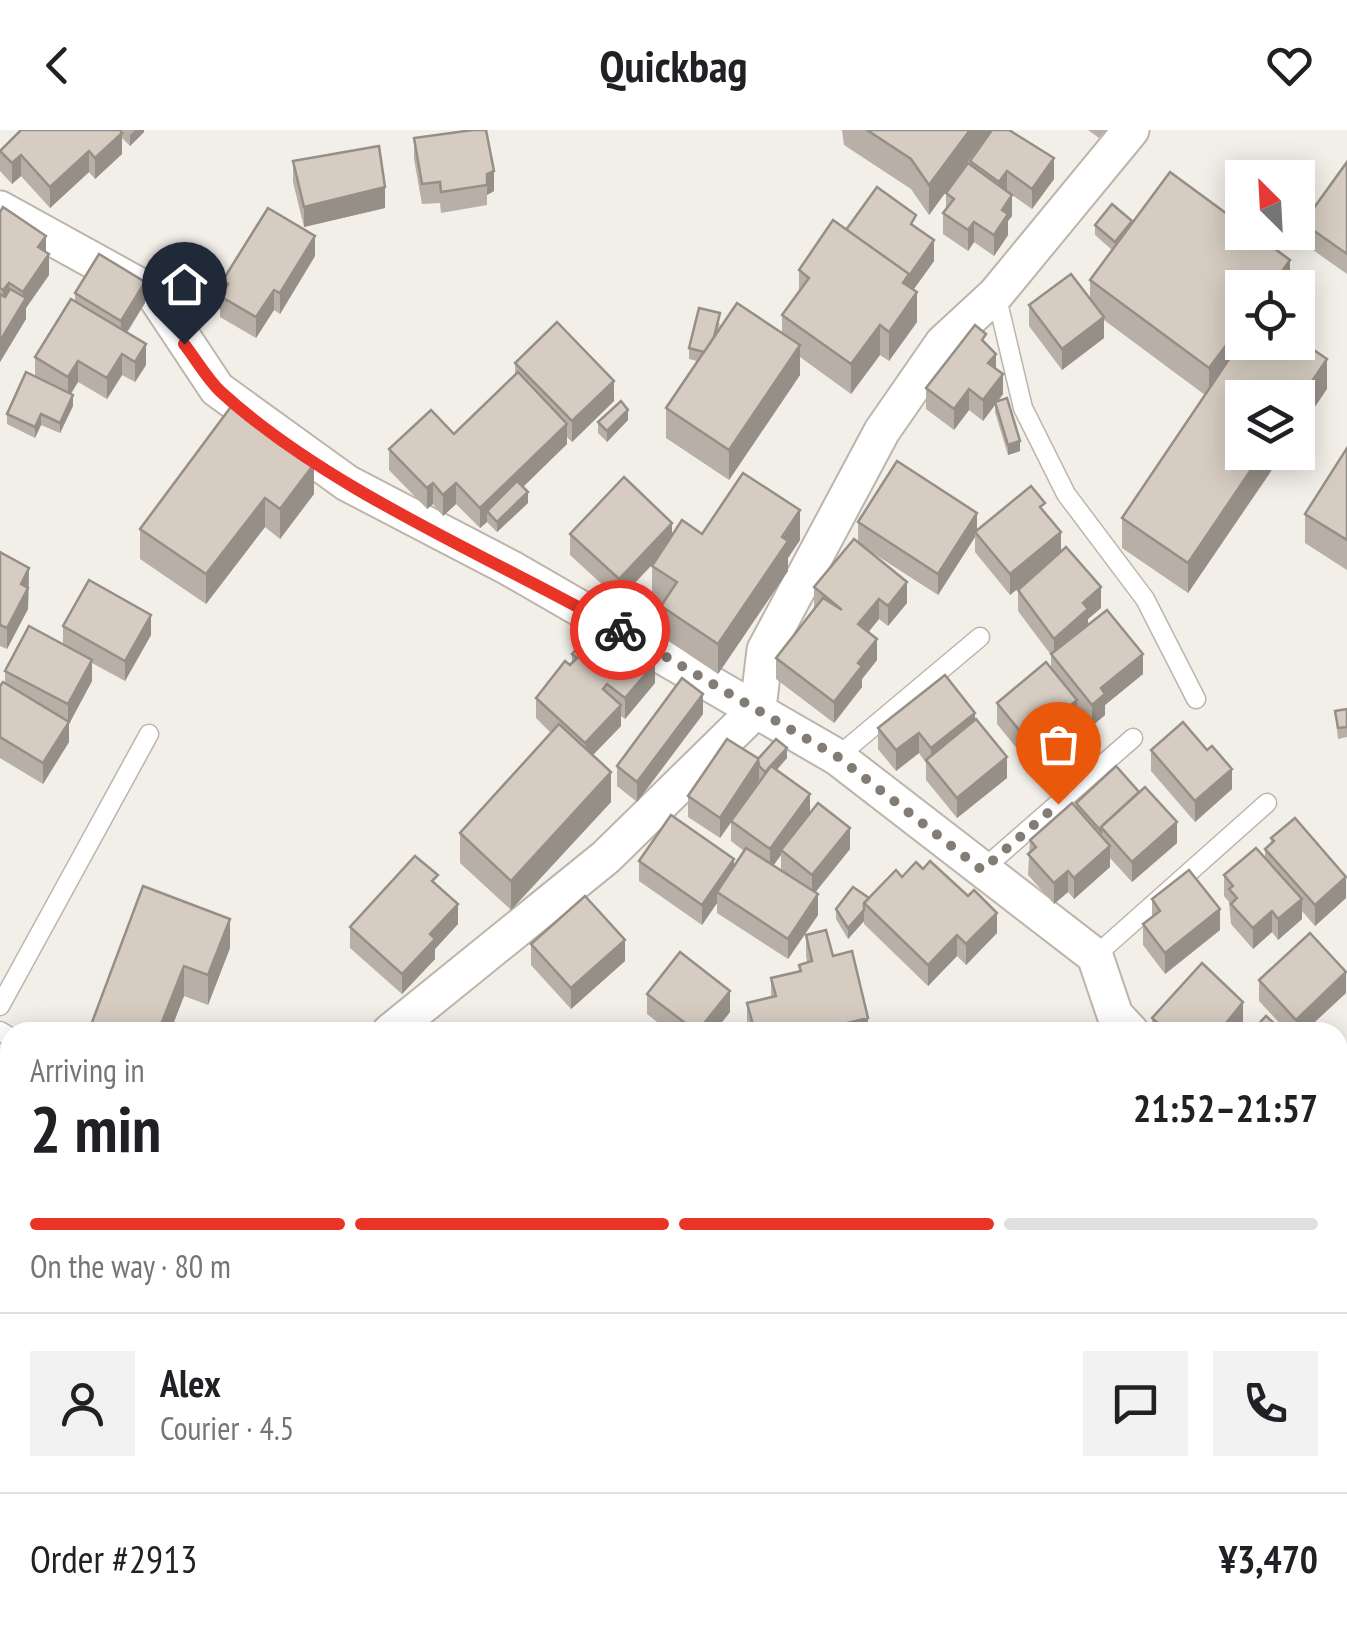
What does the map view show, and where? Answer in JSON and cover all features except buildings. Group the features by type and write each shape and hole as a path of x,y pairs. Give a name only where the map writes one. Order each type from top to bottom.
{"street":[{"path":"402,1022 606,858 758,708 765,650 882,431 943,343 996,294 1131,130"},
{"path":"0,209 154,294 218,389 257,422 347,482 758,708 838,757 1095,956 1116,1015 1122,1022"}],"lane":[{"path":"996,294 1023,408 1066,494 1146,599 1196,699"},
{"path":"838,757 980,637"},
{"path":"0,1006 149,734"},
{"path":"982,870 1133,738"},
{"path":"1095,956 1267,803"}],"way so far":[{"path":"620,630 838,757 982,870 1058,804"}],"route":[{"path":"184,344 218,389 257,422 347,482 620,630"}]}
